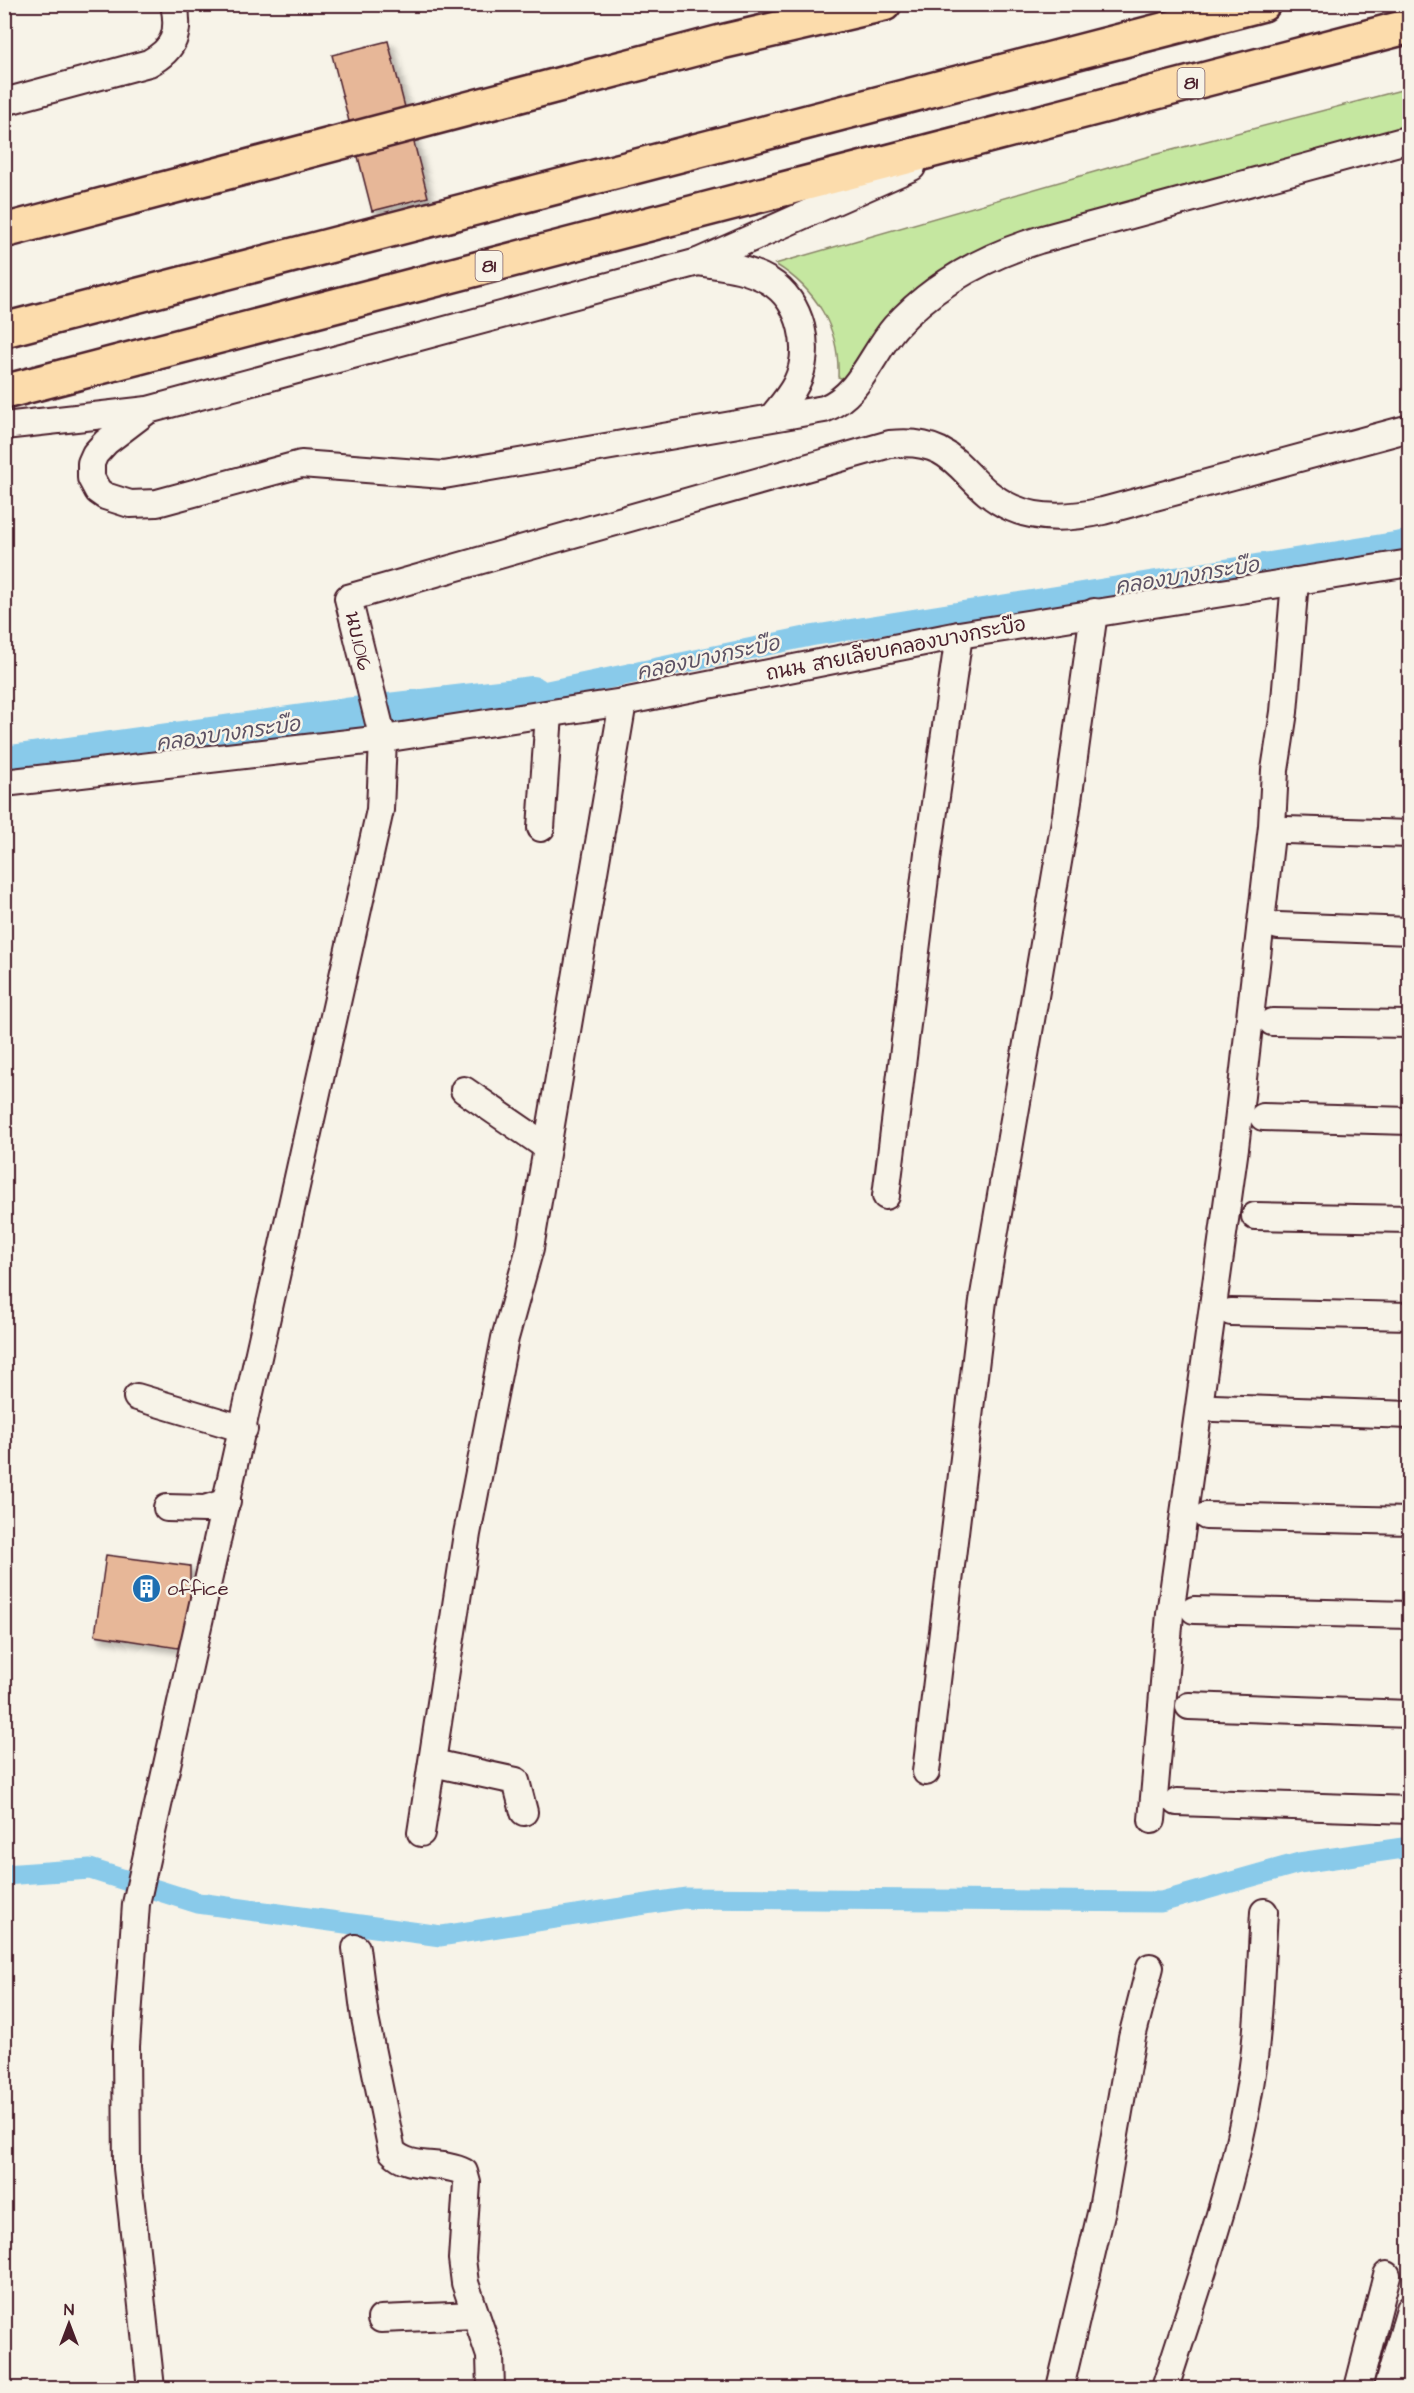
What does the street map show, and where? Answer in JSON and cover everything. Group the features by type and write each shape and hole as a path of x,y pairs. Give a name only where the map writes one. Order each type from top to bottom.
{"highway":[{"path":"4,231 721,42 884,4"},
{"path":"4,330 1263,4"},
{"name":"81","path":"4,392 1410,26"}],"street":[{"path":"4,102 149,63 171,48 176,36 174,4"},
{"path":"148,410 106,442 91,463 94,485 98,491 112,499 130,504 157,503 301,464 444,475 772,417 824,410 836,405 851,392 882,343 922,301 961,273 1002,253 1410,139"},
{"path":"4,426 148,410 698,262 973,140"},
{"path":"698,262 731,267 760,276 781,291 797,314 803,342 801,369 791,394 772,417"},
{"name":"นบ.1016","path":"152,2388 127,2168 126,2046 136,1904 244,1430 380,810 383,739 348,598 890,444 908,442 938,449 950,456 996,500 1029,514 1064,517 1103,511 1410,428"},
{"name":"ถนน สายเลียบคลองบางกระบือ","path":"4,783 383,739 549,714 624,702 959,635 1410,563"},
{"path":"1152,1820 1170,1614 1235,1148 1272,826 1275,770 1284,712 1295,581"},
{"path":"926,1772 983,1301 1066,815 1094,612"},
{"path":"886,1196 928,853 959,635"},
{"path":"421,1833 467,1534 505,1338 530,1248 624,702"},
{"path":"541,828 549,714"},
{"path":"1286,830 1410,834"},
{"path":"1278,926 1410,931"},
{"path":"1272,1022 1410,1024"},
{"path":"464,1090 547,1147"},
{"path":"1263,1117 1410,1121"},
{"path":"1254,1216 1410,1219"},
{"path":"1231,1312 1410,1316"},
{"path":"136,1397 244,1430"},
{"path":"1214,1408 1410,1415"},
{"path":"167,1508 205,1509 227,1502"},
{"path":"1206,1516 1410,1521"},
{"path":"1194,1610 1410,1616"},
{"path":"1189,1706 1410,1714"},
{"path":"432,1763 516,1781 524,1812"},
{"path":"1178,1802 1410,1810"},
{"path":"1165,2388 1229,2183 1238,2142 1254,2059 1264,1912"},
{"path":"356,1948 365,2018 392,2151 406,2162 452,2166 464,2172 467,2194 462,2259 465,2283 490,2356 491,2388"},
{"path":"1060,2388 1102,2209 1132,2037 1150,1967"},
{"path":"1358,2388 1387,2276"},
{"path":"1387,2388 1410,2309"},
{"path":"381,2319 475,2315"}],"green space":[{"path":"1409,88 1409,128 1028,233 876,333 844,379 838,377 835,342 823,312 802,285 775,264 1153,155"}],"building":[{"path":"388,41 428,197 372,211 332,55"},
{"name":"office","path":"106,1555 190,1566 190,1612 178,1648 95,1635"}],"waterway":[{"name":"คลองบางกระบือ","path":"533,694 810,636 1410,540"},
{"name":"คลองบางกระบือ","path":"4,764 346,716 533,694"},
{"path":"4,1875 90,1869 198,1903 441,1936 685,1898 1161,1902 1299,1863 1410,1847"}],"place":[{"name":"office","path":"146,1589"}]}
